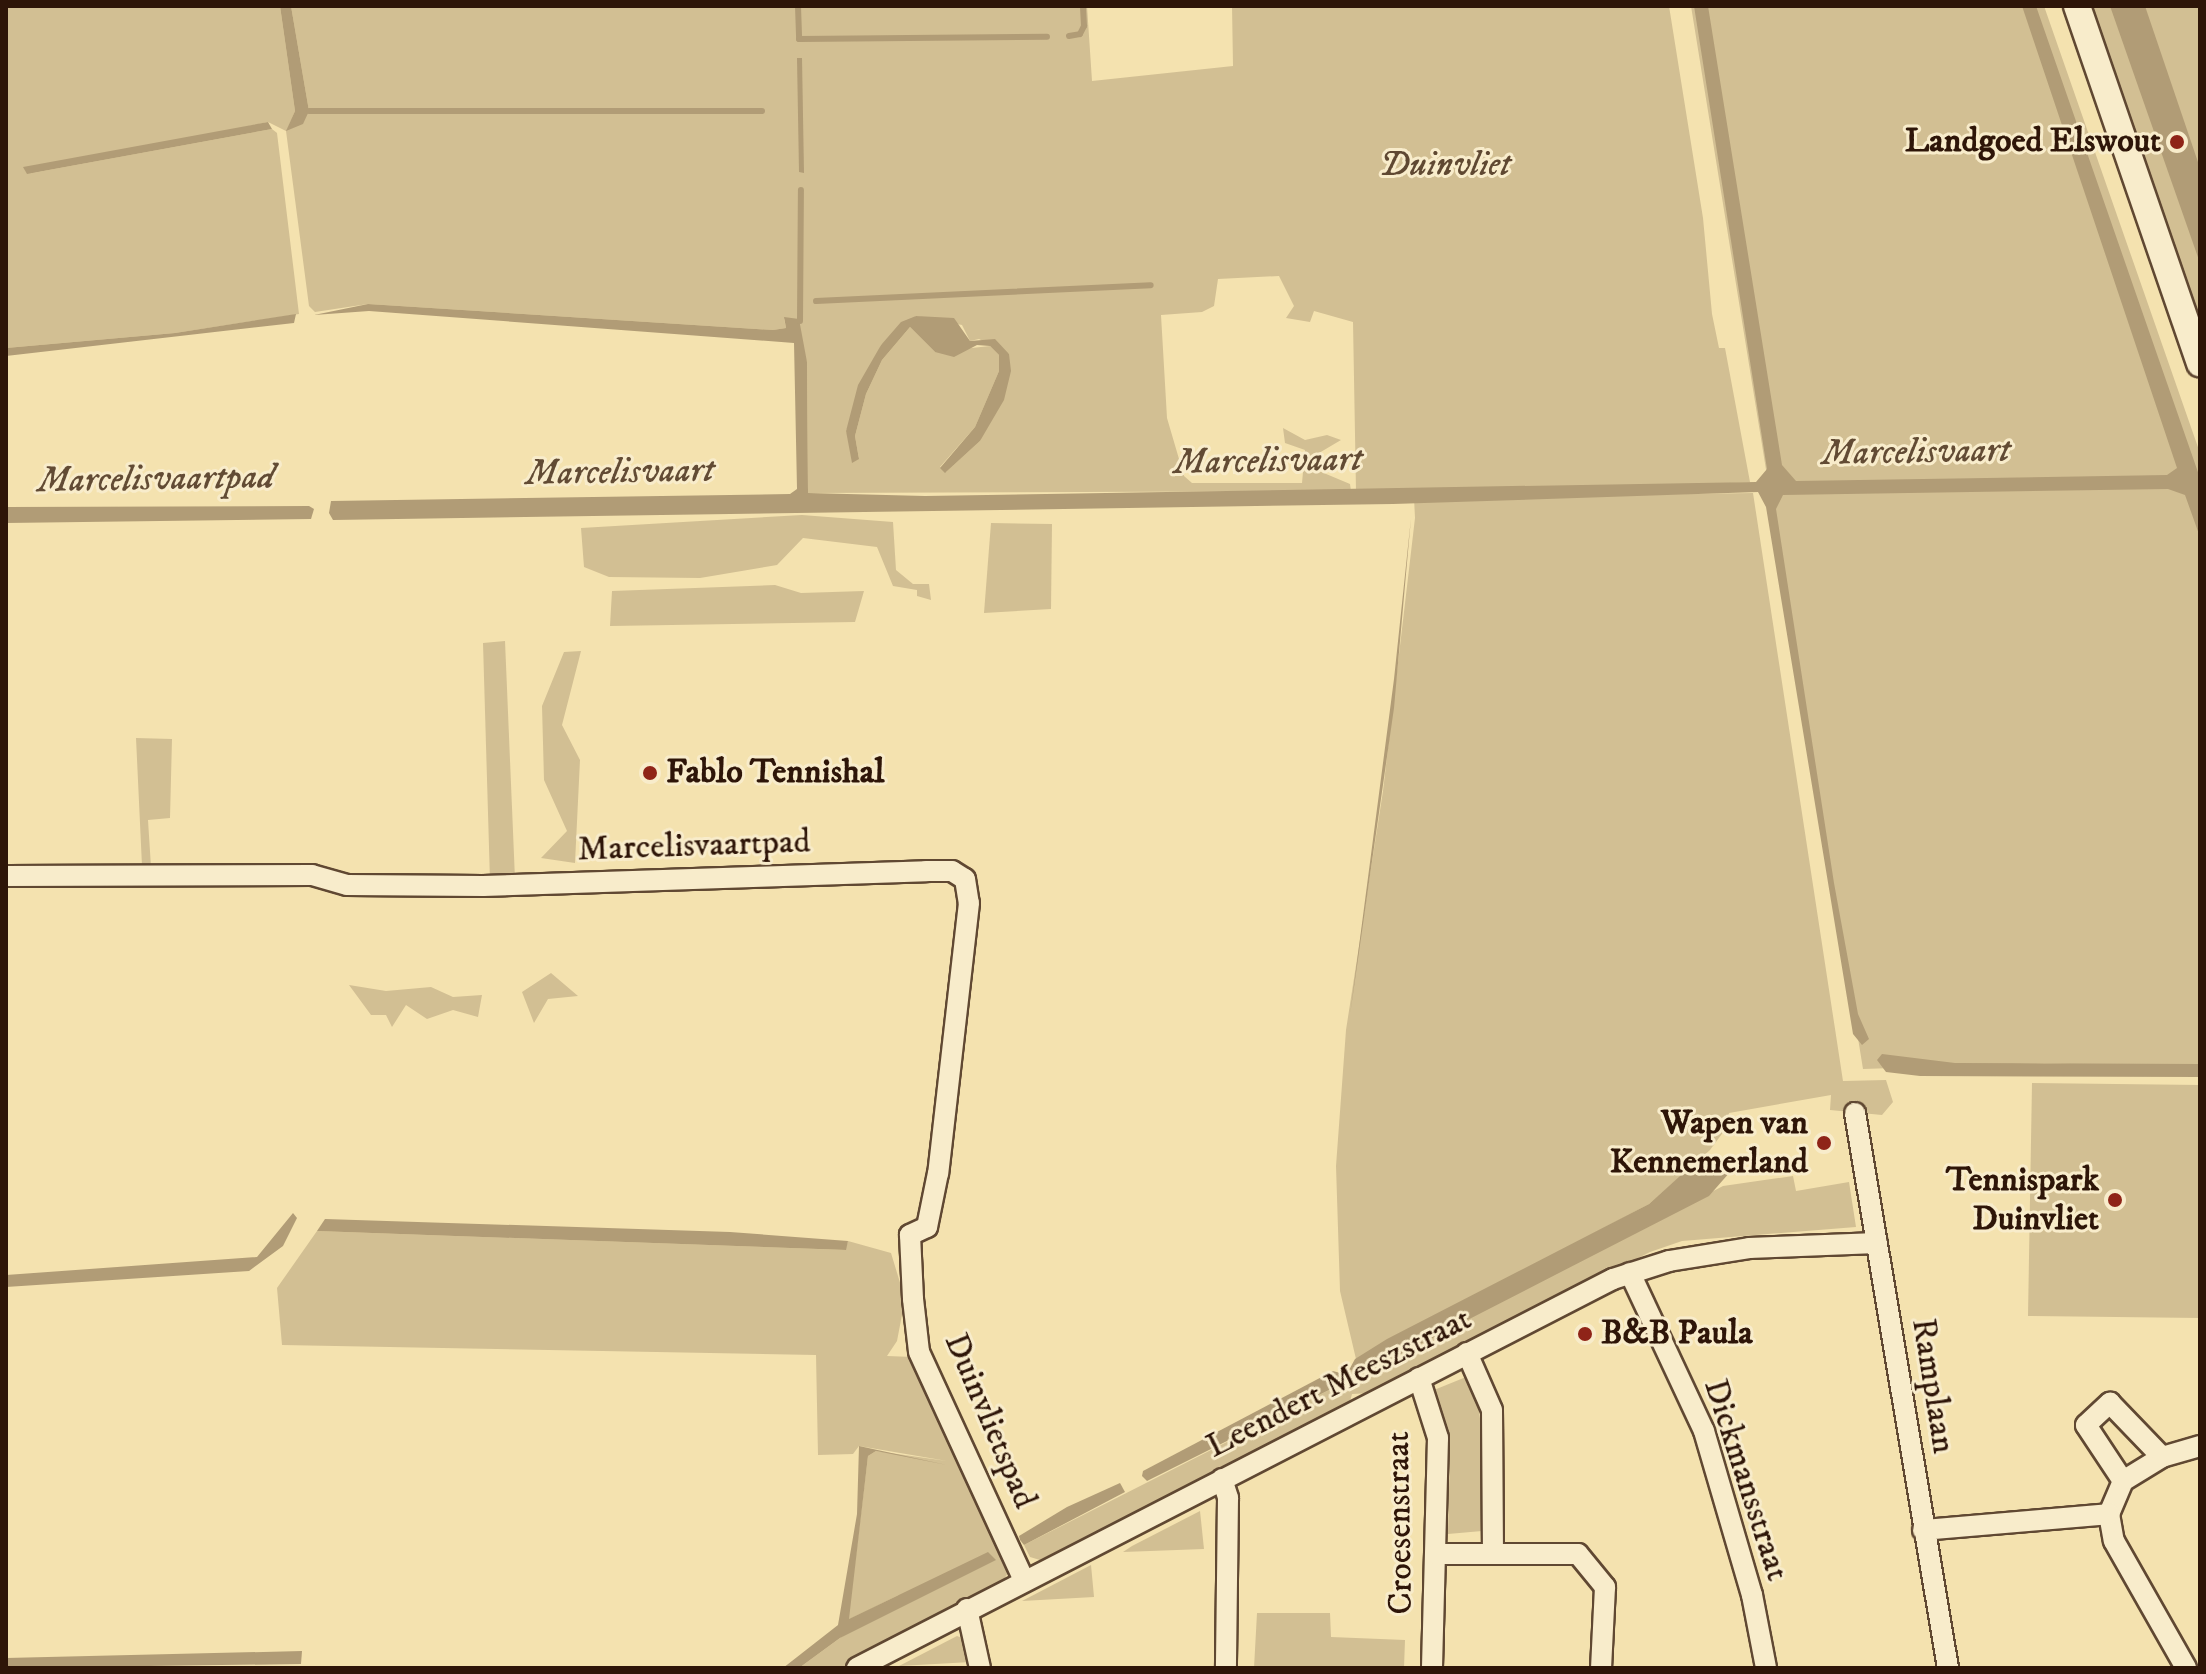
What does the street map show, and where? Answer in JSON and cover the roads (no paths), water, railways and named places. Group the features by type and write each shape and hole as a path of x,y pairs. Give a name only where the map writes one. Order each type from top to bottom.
{"street":[{"path":"2077,6 2200,363"},
{"name":"Marcelisvaartpad","path":"6,876 312,875 347,885 483,886 952,871 965,879 969,903 951,1065 927,1227 910,1235"},
{"name":"Ramplaan","path":"1855,1113 1948,1668"},
{"name":"Duinvlietspad","path":"910,1235 919,1352 1024,1580"},
{"name":"Leendert Meeszstraat","path":"857,1668 1467,1353 1630,1273 1749,1248 1877,1243"},
{"name":"Dickmansstraat","path":"1630,1273 1704,1431 1752,1595 1766,1668"},
{"path":"1467,1353 1492,1410 1493,1552"},
{"name":"Croesenstraat","path":"1419,1378 1438,1438 1432,1668"},
{"path":"2123,1481 2086,1425 2110,1403 2162,1457"},
{"path":"2186,1668 2114,1541 2109,1514 2123,1481 2162,1457 2200,1446"},
{"path":"1222,1479 1228,1498 1226,1668"},
{"path":"1923,1530 2109,1514"},
{"path":"1436,1554 1578,1554 1605,1587 1601,1668"},
{"path":"967,1609 980,1668"}],"waterway":[{"path":"798,6 799,39 1047,37"},
{"path":"1069,36 1080,34 1084,26 1083,6"},
{"path":"309,111 762,111"},
{"path":"800,321 801,190"},
{"path":"816,301 1151,285"}],"place":[{"name":"Landgoed Elswout","path":"2177,142"},
{"name":"Fablo Tennishal","path":"650,773"},
{"name":"Wapen van Kennemerland","path":"1824,1143"},
{"name":"Tennispark Duinvliet","path":"2115,1200"},
{"name":"B&B Paula","path":"1585,1334"}],"park label":[{"name":"Duinvliet","path":"1445,166"}],"water label":[{"name":"Marcelisvaart","path":"1916,452"},
{"name":"Marcelisvaart","path":"1268,461"},
{"name":"Marcelisvaart","path":"620,472"}]}
